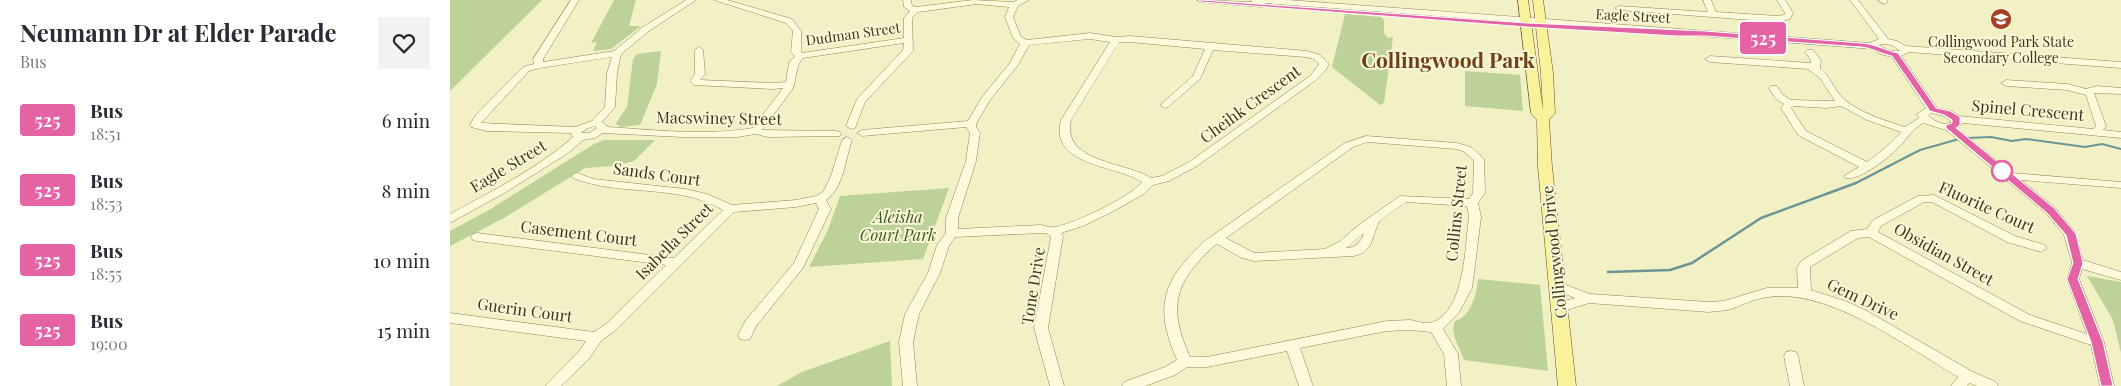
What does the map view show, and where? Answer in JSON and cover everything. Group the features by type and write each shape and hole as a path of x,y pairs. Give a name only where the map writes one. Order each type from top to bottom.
{"main road":[{"name":"Collingwood Drive","path":"1524,0 1536,113 1543,119 1545,167 1567,386"},
{"name":"Collingwood Drive","path":"1538,0 1549,113 1543,119"}],"street":[{"path":"539,65 538,59 575,0"},
{"path":"617,53 612,73 610,107 599,127 584,126 579,134 486,128 475,125 479,118 522,71 539,65 617,53 646,30 692,0"},
{"path":"718,0 789,21 799,31 796,52 800,56 794,62 790,84 756,131"},
{"path":"907,0 908,8 915,10 977,2 1017,2"},
{"name":"Eagle Street","path":"1201,0 1242,1 1676,34 1705,34 1874,46"},
{"name":"Eagle Street","path":"1256,0 1526,23"},
{"path":"1638,0 1642,10"},
{"path":"1707,0 1713,14"},
{"path":"1619,8 1778,19 1787,18 1788,13 1781,0"},
{"path":"1854,0 1885,41"},
{"path":"971,124 986,98 1018,59 1025,43 1017,38 1008,17 1009,12 1017,2"},
{"path":"851,126 860,100 908,51 908,18 915,10"},
{"name":"Cheihk Crescent","path":"1025,43 1074,36 1106,37 1116,40 1160,41 1210,47 1306,54 1317,57 1324,64 1322,69 1313,78 1193,164 1165,179 1149,182 1140,192 1106,210 1054,232"},
{"name":"Dudman Street","path":"800,56 909,40"},
{"path":"1116,40 1066,120 1064,135 1070,145 1085,158 1142,177 1149,182"},
{"path":"1904,48 1905,52 1895,54 1885,52 1874,46 1875,43 1885,41 1904,48 2121,65"},
{"path":"1165,105 1197,77 1210,47"},
{"path":"699,50 700,74 695,81 697,84 773,86 790,84"},
{"path":"1810,52 1816,60 1815,68"},
{"path":"1895,54 1933,110"},
{"path":"1710,59 1804,65 1815,68 1822,73 1842,102 1888,125 1906,130"},
{"path":"2006,83 2068,86 2089,93"},
{"path":"1774,88 1779,97 1790,104 1827,105 1842,102"},
{"name":"Spinel Crescent","path":"2096,132 2101,126 2089,91 2093,89 2121,91"},
{"path":"1790,104 1786,108 1802,133 1868,167"},
{"path":"1925,119 1923,112 1933,110 1947,113 1959,136 2051,210 2070,234 2078,263 2073,279 2097,342 2107,386"},
{"path":"1849,176 1868,167 1896,145 1906,130 1913,124 1925,119 1936,124 1953,123"},
{"name":"Spinel Crescent","path":"1953,123 2121,135"},
{"path":"862,133 860,128 851,126 840,130 836,134 837,138 847,140 862,133 971,124"},
{"path":"910,386 906,342 912,314 934,273 943,245 952,233 952,218 971,161 975,133 971,124"},
{"name":"Macswiney Street","path":"599,127 682,134 738,134 756,131 768,134 836,134"},
{"name":"Eagle Street","path":"450,219 502,190 564,150 579,134"},
{"name":"Collins Street","path":"1185,362 1171,326 1170,311 1178,277 1193,257 1349,145 1366,139 1457,146 1475,154 1479,161 1479,193 1472,204 1475,217 1466,288 1462,299 1453,312 1435,327"},
{"path":"745,335 751,323 799,265 825,209 820,199 828,194 847,140"},
{"name":"Sands Court","path":"577,176 592,182 695,194 721,202 730,209"},
{"path":"2009,176 2121,184"},
{"name":"Fluorite Court","path":"1871,233 1877,223 1927,197 2012,239 2041,248"},
{"path":"1217,238 1246,255 1254,257 1354,252 1361,250 1366,244 1374,220 1404,198 1472,204"},
{"name":"Isabella Street","path":"552,386 584,355 596,337 612,326 730,209 744,206 808,202 820,199"},
{"name":"Tone Drive","path":"952,233 1041,229 1054,232 1057,236 1041,328 1057,386"},
{"name":"Obsidian Street","path":"1806,293 1803,268 1805,264 1855,234 1871,233 2019,314 2042,324 2097,342"},
{"name":"Casement Court","path":"477,237 676,262"},
{"path":"2078,263 2121,276"},
{"name":"Gem Drive","path":"1558,286 1589,298 1709,307 1725,306 1767,292 1806,293 1843,305 1862,314 1963,381 1992,386"},
{"name":"Gem Drive","path":"1560,307 1589,298"},
{"name":"Guerin Court","path":"450,318 596,337"},
{"path":"1129,386 1170,371 1185,362 1207,362 1387,326 1435,327 1450,354 1454,386"},
{"path":"1292,345 1306,386"},
{"path":"1791,356 1797,386"}],"green space":[{"path":"450,0 542,0 450,91"},
{"path":"614,0 636,0 629,26 641,26 611,49 593,51 597,42 591,43"},
{"path":"1345,14 1381,17 1384,20 1384,33 1388,38 1393,37 1384,103 1380,105 1332,67"},
{"path":"661,51 657,84 640,125 621,127 617,125 616,123 627,107 633,59 637,54"},
{"path":"1465,71 1520,75 1523,111 1465,106"},
{"path":"604,140 655,140 634,161 615,166 585,168 504,218 450,246 450,231 489,210 594,144"},
{"name":"Aleisha Court Park","path":"949,188 923,259 809,267 828,230 840,196"},
{"path":"2087,276 2121,282 2121,353 2113,320"},
{"path":"1478,279 1540,285 1548,371 1464,360 1453,330 1455,321 1465,315 1472,304"},
{"path":"890,341 892,386 777,386 802,372"}],"waterway":[{"path":"1967,138 1991,137 2012,141 2026,139 2085,147 2102,144 2121,149"},
{"path":"1887,167 1920,150 1959,139"},
{"path":"1608,272 1670,270 1692,263 1761,218 1856,183 1889,166"}],"bus line":[{"name":"525","path":"1202,0 1527,25 1705,34 1874,46 1890,54 1895,54 1933,110 1938,110 1954,117 1958,123 1949,126 2051,210 2070,234 2078,260 2073,279 2097,342 2107,386"}],"place":[{"name":"Collingwood Park State Secondary College","path":"2001,19"}],"district":[{"name":"Collingwood Park","path":"1448,61"}]}
